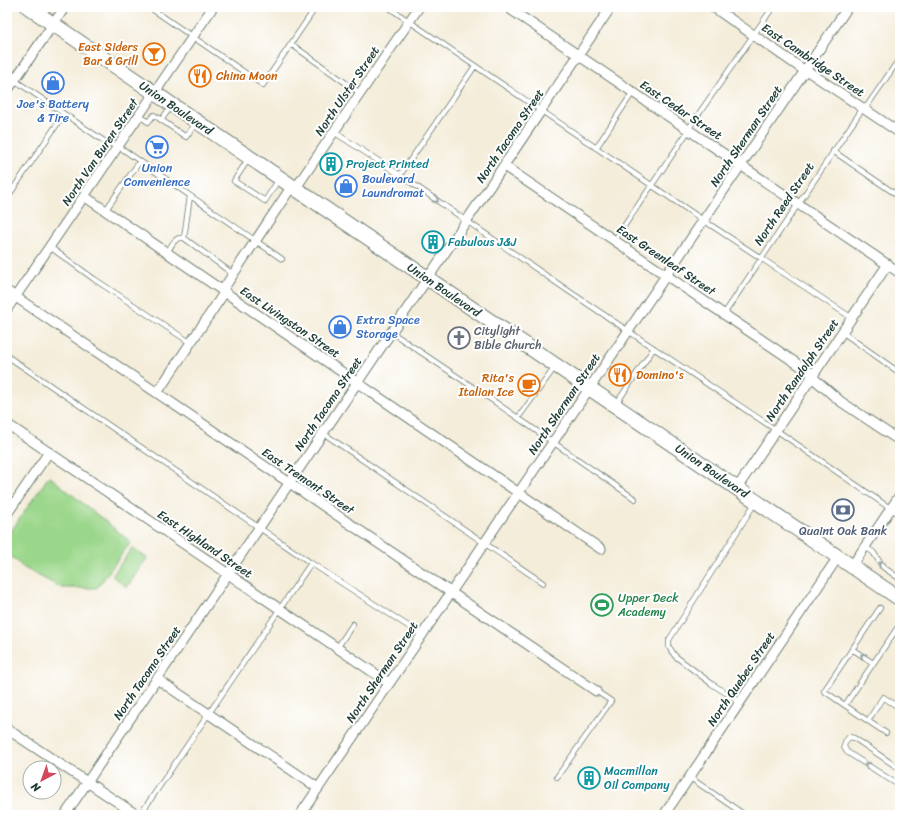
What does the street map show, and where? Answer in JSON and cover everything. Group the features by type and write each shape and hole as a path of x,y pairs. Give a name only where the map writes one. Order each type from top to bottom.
{"main road":[{"name":"Union Boulevard","path":"28,7 900,599"}],"street":[{"path":"7,91 11,77 53,24 64,7"},
{"name":"North Van Buren Street","path":"7,309 213,7"},
{"name":"North Ulster Street","path":"157,393 223,292 233,274 334,132 419,7"},
{"name":"East Cedar Street","path":"507,7 900,273"},
{"name":"North Tacoma Street","path":"65,815 611,7"},
{"name":"East Cambridge Street","path":"713,7 801,68 865,108 900,134"},
{"name":"North Sherman Street","path":"300,815 848,7"},
{"name":"East Greenleaf Street","path":"504,166 724,314 813,376 840,401 900,442"},
{"name":"East Livingston Street","path":"84,196 166,254 601,548"},
{"name":"North Randolph Street","path":"737,488 888,264"},
{"name":"East Tremont Street","path":"7,291 596,691"},
{"name":"East Highland Street","path":"7,424 389,683"},
{"path":"7,514 49,452"},
{"path":"852,566 900,495"},
{"name":"North Quebec Street","path":"664,815 838,557"},
{"path":"157,679 318,788"},
{"path":"7,728 137,815"}],"lane":[{"path":"148,7 263,85 316,7"},
{"path":"388,7 596,148 852,318"},
{"path":"614,241 689,130 691,124 773,7"},
{"path":"291,44 360,93"},
{"name":"North Reed Street","path":"724,314 833,151 900,58"},
{"path":"400,175 475,66"},
{"path":"11,77 107,143 118,146 282,259"},
{"path":"596,148 633,92"},
{"path":"161,120 172,105"},
{"path":"7,198 64,114"},
{"path":"140,116 148,122 154,115 186,138 197,122"},
{"path":"334,132 400,175 900,515"},
{"path":"833,151 900,197"},
{"path":"249,157 234,181 265,201 280,178"},
{"path":"105,211 140,161"},
{"path":"184,238 190,196"},
{"path":"166,254 177,239 180,237 184,238 233,274"},
{"path":"50,247 94,279 191,342"},
{"path":"391,332 634,499"},
{"path":"842,332 900,373"},
{"path":"615,405 654,348"},
{"path":"7,356 311,563 422,635"},
{"path":"518,418 556,366"},
{"path":"323,433 543,582"},
{"path":"740,702 712,684 675,656 669,647 669,640 756,501"},
{"path":"865,547 872,552 883,567 900,578"},
{"path":"140,815 311,563"},
{"path":"880,608 824,691 886,733"},
{"path":"337,648 353,624"},
{"path":"845,705 900,624"},
{"path":"852,650 874,663"},
{"path":"557,777 611,701 596,691"},
{"path":"868,720 884,697 900,708"},
{"path":"900,769 854,738 849,737 845,742 844,747 847,752 900,786"},
{"path":"689,777 745,815"}],"green space":[{"path":"49,476 131,542 97,588 62,588 24,568 7,553 7,537"},
{"path":"132,548 147,558 127,587 112,576"}],"place":[{"name":"East Siders Bar & Grill","path":"154,54"},
{"name":"China Moon","path":"200,76"},
{"name":"Joe's Battery & Tire","path":"53,83"},
{"name":"Union Convenience","path":"157,147"},
{"name":"Project Printed","path":"331,164"},
{"name":"Boulevard Laundromat","path":"346,186"},
{"name":"Fabulous J&J","path":"433,242"},
{"name":"Extra Space Storage","path":"340,327"},
{"name":"Citylight Bible Church","path":"459,338"},
{"name":"Domino's","path":"620,375"},
{"name":"Rita's Italian Ice","path":"529,385"},
{"name":"Quaint Oak Bank","path":"843,510"},
{"name":"Upper Deck Academy","path":"602,605"},
{"name":"Macmillan Oil Company","path":"589,778"}]}
